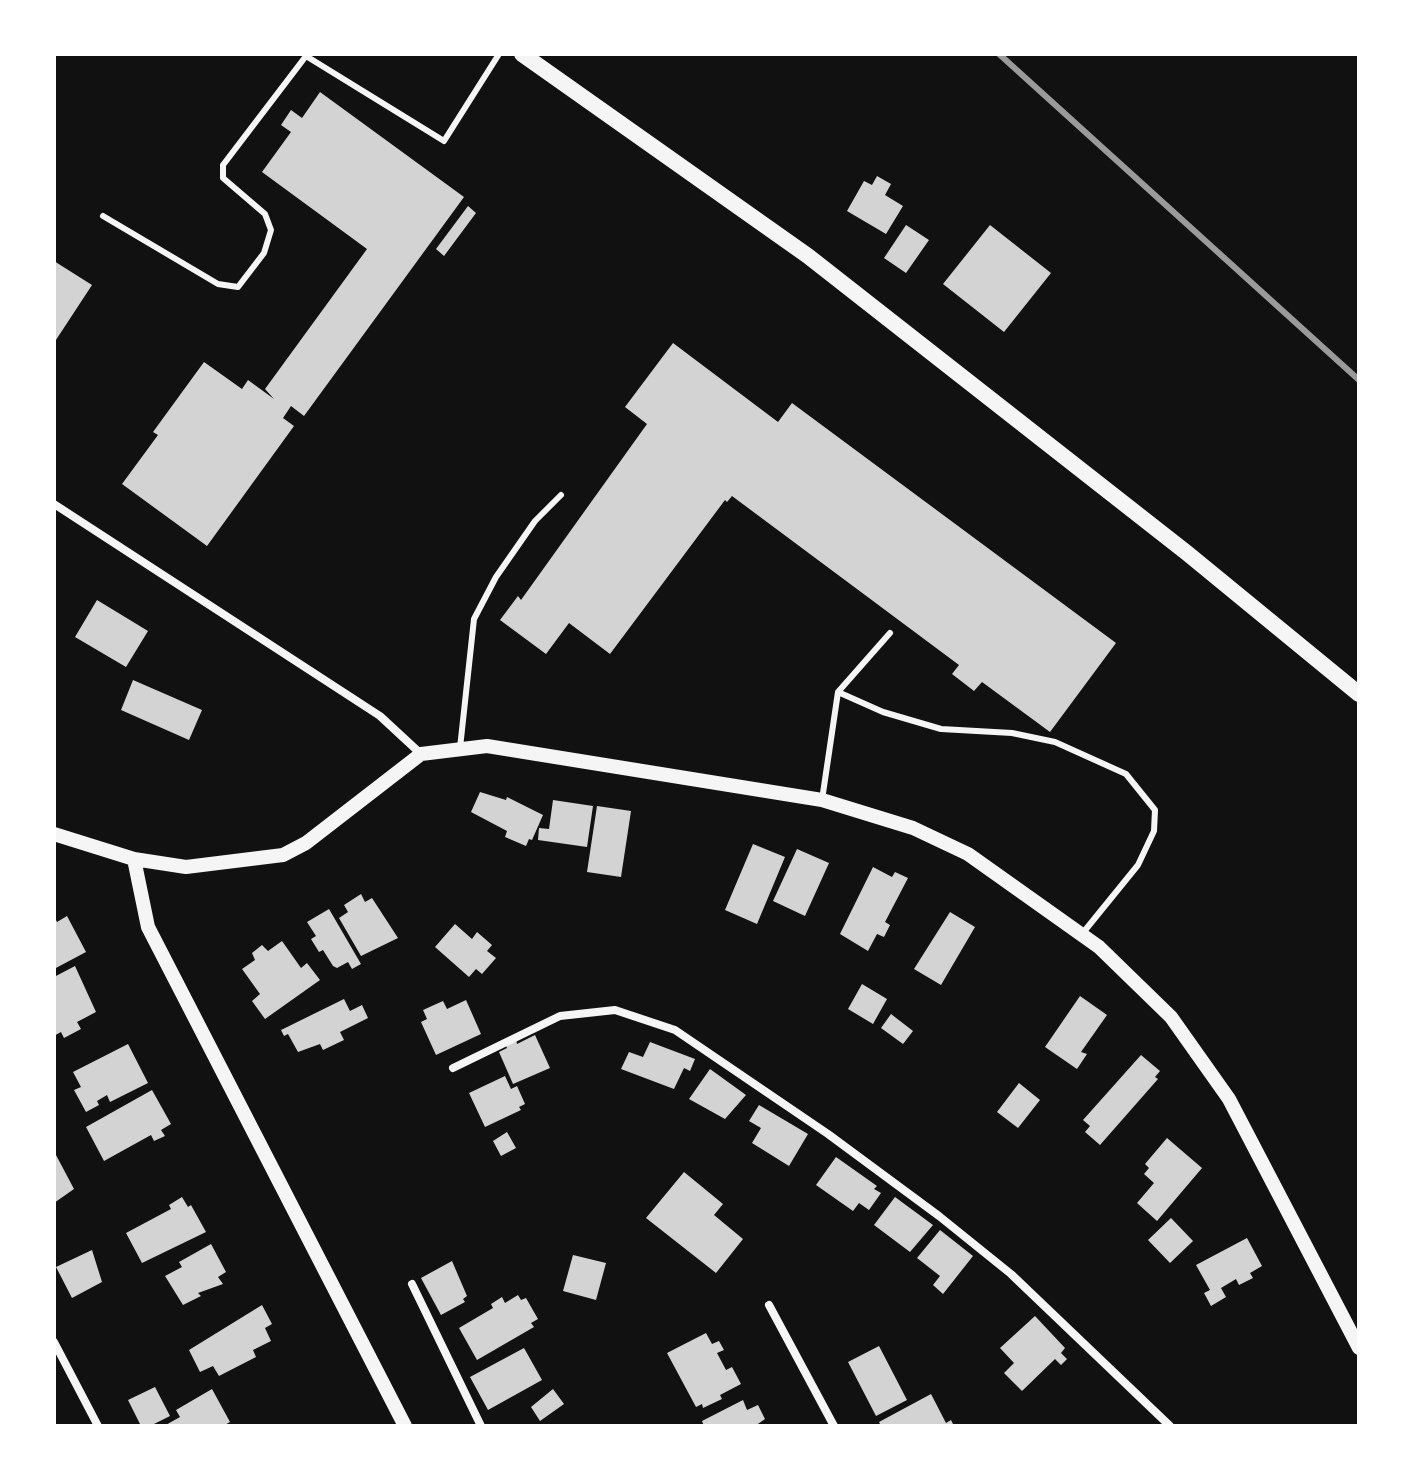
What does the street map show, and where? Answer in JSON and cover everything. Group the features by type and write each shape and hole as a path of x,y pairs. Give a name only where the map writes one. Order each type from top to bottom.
{"main road":[{"path":"522,54 808,256 1187,553 1359,694"}],"street":[{"path":"54,504 380,716 421,754"},
{"path":"54,834 134,859 186,867 283,855 306,843 421,754 487,746 822,800 913,828 968,854 1081,934 1171,1017 1229,1099 1359,1348"},
{"path":"134,859 148,927 405,1426"},
{"path":"453,1068 560,1016 615,1010 675,1030 828,1134 939,1216 1011,1274 1170,1426"},
{"path":"412,1284 481,1426"},
{"path":"769,1305 834,1426"},
{"path":"54,1342 98,1426"}],"lane":[{"path":"103,216 218,284 238,287 264,253 271,230 265,214 223,178 223,165 306,56 444,141 499,54"},
{"path":"460,748 474,619 496,577 535,521 561,495"},
{"path":"822,800 838,692 890,633"},
{"path":"838,692 883,712 941,729 1012,733 1055,742 1126,774 1155,810 1154,831 1138,865 1081,934"}],"building":[{"path":"320,92 464,197 304,416 291,406 283,418 294,426 207,546 122,484 158,435 153,432 204,362 242,389 248,380 274,399 265,389 367,249 262,172 291,132 281,125 291,110 302,118"},
{"path":"877,176 891,184 885,195 903,206 886,234 847,211 864,181 872,185"},
{"path":"468,206 476,213 444,256 436,249"},
{"path":"906,225 929,240 906,273 884,258"},
{"path":"990,225 1051,273 1004,332 943,284"},
{"path":"54,261 92,285 54,343"},
{"path":"673,343 778,422 792,403 1116,643 1050,732 982,682 974,691 952,674 959,665 732,496 727,502 725,500 610,654 569,623 546,654 500,620 518,596 521,600 647,424 625,407"},
{"path":"97,600 148,631 126,667 75,637"},
{"path":"133,680 202,710 189,740 121,710"},
{"path":"480,792 506,800 507,797 543,815 526,846 505,837 507,831 471,812"},
{"path":"553,800 593,806 587,847 538,840 539,828 549,829"},
{"path":"597,806 631,811 621,877 587,872"},
{"path":"753,844 785,857 757,924 725,910"},
{"path":"797,849 829,863 805,916 773,901"},
{"path":"873,867 892,877 895,872 908,878 885,922 890,925 884,937 877,934 868,951 840,934"},
{"path":"361,894 365,902 372,898 398,938 361,956 339,918 348,912 344,905"},
{"path":"329,909 361,964 352,969 348,962 337,968 333,966 311,939 316,936 307,922"},
{"path":"950,912 975,927 941,985 914,969"},
{"path":"54,916 57,922 67,916 86,952 54,969"},
{"path":"455,924 472,939 477,932 492,945 487,951 496,958 482,974 476,969 469,977 435,947"},
{"path":"282,941 301,968 307,963 320,980 265,1019 252,1001 260,994 242,969 255,960 252,953 262,945 268,951"},
{"path":"75,966 96,1012 77,1022 81,1029 64,1038 61,1032 54,1036 54,977"},
{"path":"862,984 887,999 873,1024 848,1009"},
{"path":"1080,996 1107,1015 1081,1052 1087,1054 1077,1069 1045,1047"},
{"path":"344,999 350,1011 362,1005 368,1018 340,1032 344,1040 323,1050 320,1044 298,1052 288,1034 284,1036 281,1030"},
{"path":"466,1000 481,1034 436,1055 421,1022 427,1019 423,1010 443,1001 447,1009"},
{"path":"891,1014 913,1031 903,1044 881,1028"},
{"path":"535,1035 550,1068 513,1084 499,1052 507,1048 505,1043 516,1039 517,1044"},
{"path":"650,1042 695,1059 690,1071 684,1068 674,1089 621,1069 629,1052 643,1057"},
{"path":"128,1044 148,1083 110,1102 107,1095 97,1101 99,1105 86,1112 74,1090 81,1087 73,1072"},
{"path":"1141,1055 1160,1071 1155,1077 1158,1079 1100,1145 1085,1132 1090,1126 1083,1120"},
{"path":"710,1069 746,1095 725,1119 689,1099"},
{"path":"505,1076 511,1089 517,1086 525,1104 519,1107 521,1110 485,1127 469,1093"},
{"path":"1019,1083 1040,1100 1018,1128 997,1112"},
{"path":"152,1090 171,1124 161,1130 165,1136 154,1141 151,1135 104,1161 86,1127"},
{"path":"759,1105 808,1134 789,1166 752,1143 761,1128 749,1121"},
{"path":"507,1132 516,1148 501,1156 493,1141"},
{"path":"1167,1138 1202,1168 1157,1221 1137,1203 1154,1183 1144,1174 1149,1168 1145,1164"},
{"path":"54,1156 74,1189 54,1203"},
{"path":"836,1157 877,1186 874,1189 881,1193 869,1210 859,1203 853,1211 816,1185"},
{"path":"684,1172 723,1204 714,1215 743,1239 716,1273 646,1218"},
{"path":"182,1197 188,1207 191,1205 206,1232 142,1263 126,1233 171,1209 169,1205"},
{"path":"895,1197 933,1225 910,1252 874,1225"},
{"path":"1171,1218 1193,1241 1170,1263 1148,1240"},
{"path":"940,1230 973,1256 943,1294 933,1285 940,1276 917,1258"},
{"path":"1247,1238 1262,1266 1250,1273 1253,1278 1239,1285 1236,1279 1221,1288 1226,1297 1211,1306 1204,1293 1210,1290 1196,1265"},
{"path":"211,1244 226,1272 218,1277 223,1284 198,1293 201,1296 183,1305 165,1276 182,1267 179,1262"},
{"path":"92,1250 102,1282 72,1298 56,1267"},
{"path":"573,1255 606,1263 596,1300 563,1291"},
{"path":"452,1261 467,1296 463,1299 465,1302 441,1315 421,1278"},
{"path":"518,1295 521,1300 526,1298 538,1319 531,1323 534,1327 477,1360 459,1328 493,1308 491,1304 502,1297 505,1303"},
{"path":"262,1305 272,1324 265,1328 271,1341 253,1350 256,1357 219,1376 213,1366 200,1372 189,1350"},
{"path":"1035,1316 1065,1348 1061,1353 1067,1359 1061,1365 1055,1359 1022,1391 1004,1373 1014,1363 1000,1348"},
{"path":"706,1333 712,1344 719,1341 724,1350 717,1353 726,1370 732,1367 741,1384 720,1395 722,1399 703,1408 702,1404 696,1407 667,1353"},
{"path":"879,1346 907,1400 876,1416 848,1362"},
{"path":"524,1348 542,1380 488,1410 470,1377"},
{"path":"155,1387 170,1416 150,1426 141,1426 128,1400"},
{"path":"212,1389 230,1422 223,1426 164,1426 180,1417 176,1410"},
{"path":"553,1389 564,1404 540,1421 531,1407"},
{"path":"931,1394 946,1423 951,1420 954,1426 881,1426 879,1422"},
{"path":"743,1400 747,1410 758,1405 765,1419 755,1426 704,1426 702,1421"}],"railway":[{"path":"999,54 1359,380"}]}
